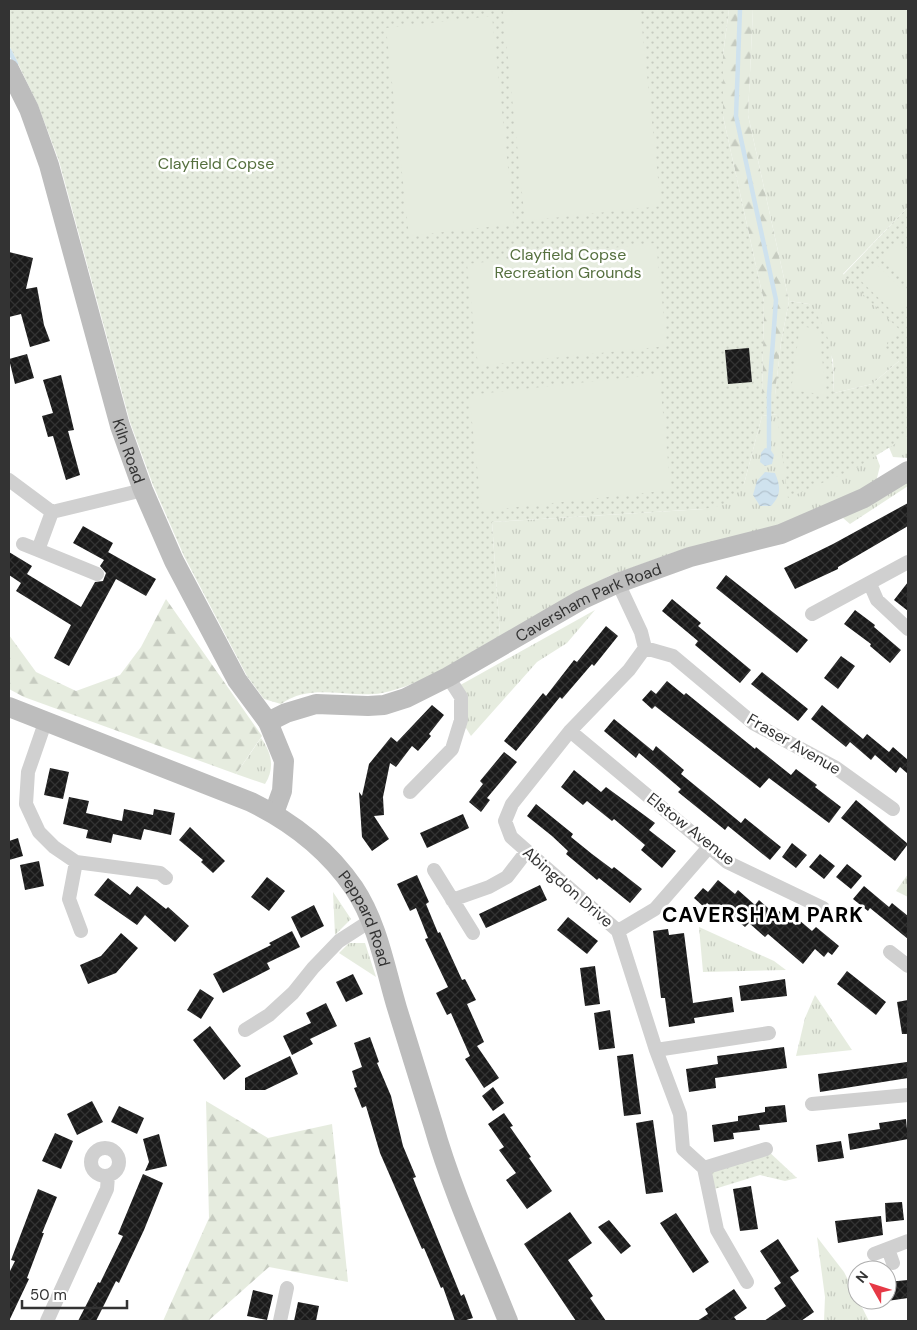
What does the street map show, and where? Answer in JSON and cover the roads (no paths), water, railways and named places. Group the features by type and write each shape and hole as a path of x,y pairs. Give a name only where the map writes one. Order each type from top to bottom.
{"street":[{"name":"Kiln Road","path":"9,69 29,109 49,165 120,426 143,490 174,561 232,672 268,722 284,761 282,791 274,813"},
{"name":"Caversham Park Road","path":"268,722 286,713 316,704 384,705 406,698 448,678 581,600 618,583 690,557 781,534 864,498 908,471"},
{"path":"9,480 52,512"},
{"path":"52,512 143,490"},
{"path":"38,550 52,512"},
{"path":"23,544 97,574"},
{"path":"812,614 908,562"},
{"path":"618,583 641,632 646,648"},
{"path":"870,584 877,600 908,628"},
{"name":"Abingdon Drive","path":"646,648 629,670 570,731 512,804 505,821 511,837 618,930 656,1050 680,1114 683,1149 704,1168"},
{"name":"Fraser Avenue","path":"646,648 673,656 753,723 836,768 893,808"},
{"path":"410,792 452,749 461,720 460,697 448,678"},
{"name":"Peppard Road","path":"9,707 252,802 274,813 307,836 334,863 355,889 380,946 433,1127 468,1223 508,1321"},
{"path":"46,720 28,772 26,804 39,832 54,848 76,862 160,873 166,878"},
{"name":"Elstow Avenue","path":"570,731 727,862 823,908"},
{"path":"618,930 655,909 709,847"},
{"path":"452,900 490,887 507,878 527,851"},
{"path":"76,862 69,900 82,931"},
{"path":"434,870 473,933"},
{"path":"245,1030 269,1015 293,993 313,968 339,941 370,921"},
{"path":"890,952 908,966"},
{"path":"656,1050 769,1032"},
{"path":"812,1104 908,1095"},
{"path":"747,1282 717,1230 704,1168 766,1149"},
{"path":"47,1321 107,1189 108,1176"},
{"path":"874,1254 908,1241"},
{"path":"888,1249 893,1260"},
{"path":"280,1321 287,1288"}],"water":[{"path":"765,448 770,449 774,455 772,464 765,466 760,462 761,453"},
{"path":"765,472 775,473 778,483 779,491 777,498 771,506 760,506 753,495 757,481"}],"waterway":[{"path":"740,9 736,116 776,300 769,394 769,449"},
{"path":"9,50 16,64"}],"district":[{"name":"CAVERSHAM PARK","path":"763,915"}],"park label":[{"name":"Clayfield Copse","path":"216,163"},
{"name":"Clayfield Copse Recreation Grounds","path":"568,263"}]}
